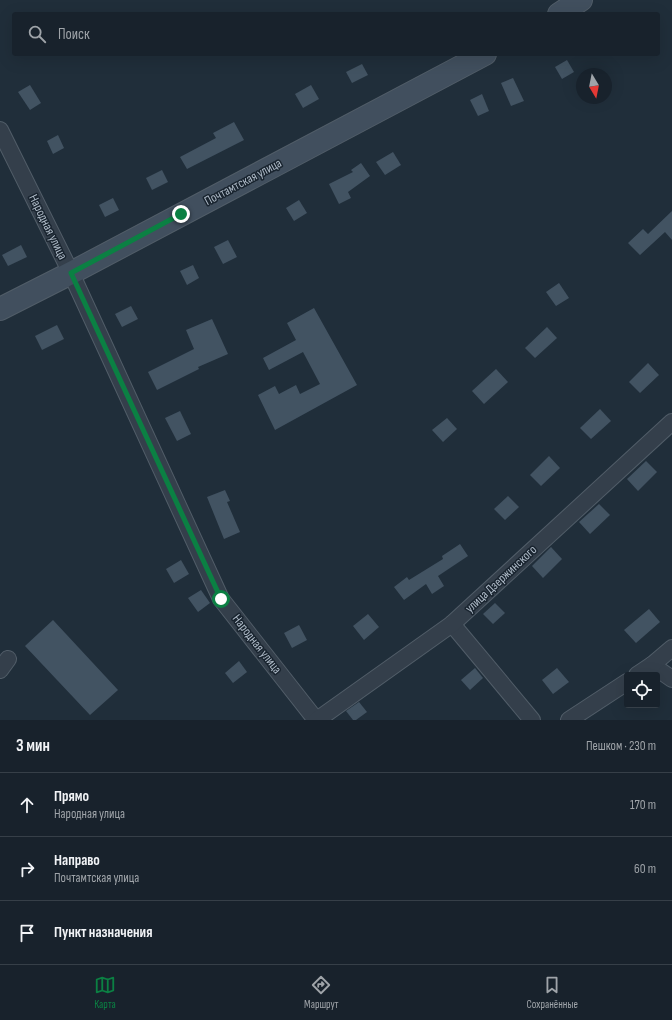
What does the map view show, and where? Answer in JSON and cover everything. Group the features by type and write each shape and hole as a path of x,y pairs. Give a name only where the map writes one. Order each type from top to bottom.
{"street":[{"path":"562,12 581,0"},
{"name":"Почтамтская улица","path":"0,309 481,56"},
{"name":"Народная улица","path":"0,130 71,273 221,599 316,720"},
{"name":"улица Дзержинского","path":"316,720 452,624 672,422"},
{"path":"452,624 532,720"},
{"path":"642,672 672,648"},
{"path":"652,665 672,679"},
{"path":"569,720 624,684"}],"building":[{"path":"567,60 574,72 562,79 555,67"},
{"path":"362,64 368,75 352,83 346,72"},
{"path":"513,78 524,101 511,106 501,83"},
{"path":"30,85 41,103 30,110 18,92"},
{"path":"311,85 319,99 303,108 295,94"},
{"path":"482,94 489,111 478,116 470,100"},
{"path":"234,122 244,140 187,169 180,157 216,138 213,133"},
{"path":"58,135 64,148 53,154 47,141"},
{"path":"393,152 401,165 385,175 376,162"},
{"path":"361,163 370,176 348,192 351,198 339,204 329,184 353,172 351,170"},
{"path":"162,170 168,182 152,190 146,178"},
{"path":"113,198 119,210 105,217 99,205"},
{"path":"299,200 307,213 294,221 286,208"},
{"path":"672,211 672,240 665,232 640,255 628,243 643,229 648,234"},
{"path":"228,240 237,257 223,264 214,247"},
{"path":"21,245 27,257 8,266 2,255"},
{"path":"193,265 199,278 187,285 180,271"},
{"path":"559,283 569,298 556,306 546,292"},
{"path":"131,306 138,319 122,327 115,314"},
{"path":"314,308 357,385 275,430 258,395 275,386 279,394 296,385 300,394 320,384 303,352 269,370 263,358 296,340 287,323"},
{"path":"212,319 228,354 198,367 199,369 157,390 148,372 194,349 186,330"},
{"path":"57,325 64,339 42,350 35,336"},
{"path":"547,327 557,338 535,358 525,348"},
{"path":"648,363 659,375 640,393 629,382"},
{"path":"496,369 508,382 484,404 472,391"},
{"path":"600,409 611,421 591,439 580,428"},
{"path":"180,411 191,434 177,441 165,418"},
{"path":"447,418 457,429 443,442 432,430"},
{"path":"549,456 560,468 541,486 530,475"},
{"path":"646,461 657,472 638,491 627,479"},
{"path":"225,490 230,501 227,502 240,532 224,539 207,497"},
{"path":"508,496 519,507 505,520 494,509"},
{"path":"599,504 610,515 590,534 579,522"},
{"path":"460,544 468,556 438,576 444,586 432,594 426,584 404,600 394,587 407,577 409,580 443,559 442,556"},
{"path":"551,547 562,559 543,578 532,566"},
{"path":"181,560 189,574 174,583 166,569"},
{"path":"201,590 210,603 198,612 188,598"},
{"path":"495,603 505,613 493,624 483,614"},
{"path":"649,609 660,622 636,643 624,630"},
{"path":"368,614 379,627 364,640 353,626"},
{"path":"53,620 118,690 90,715 25,646"},
{"path":"299,625 307,640 292,648 284,633"},
{"path":"239,661 247,672 233,683 225,673"},
{"path":"475,668 483,678 470,690 461,680"},
{"path":"557,668 569,682 553,694 542,680"},
{"path":"359,702 367,712 356,720 353,720 346,711"}],"route":[{"path":"181,214 71,273 221,599"}]}
